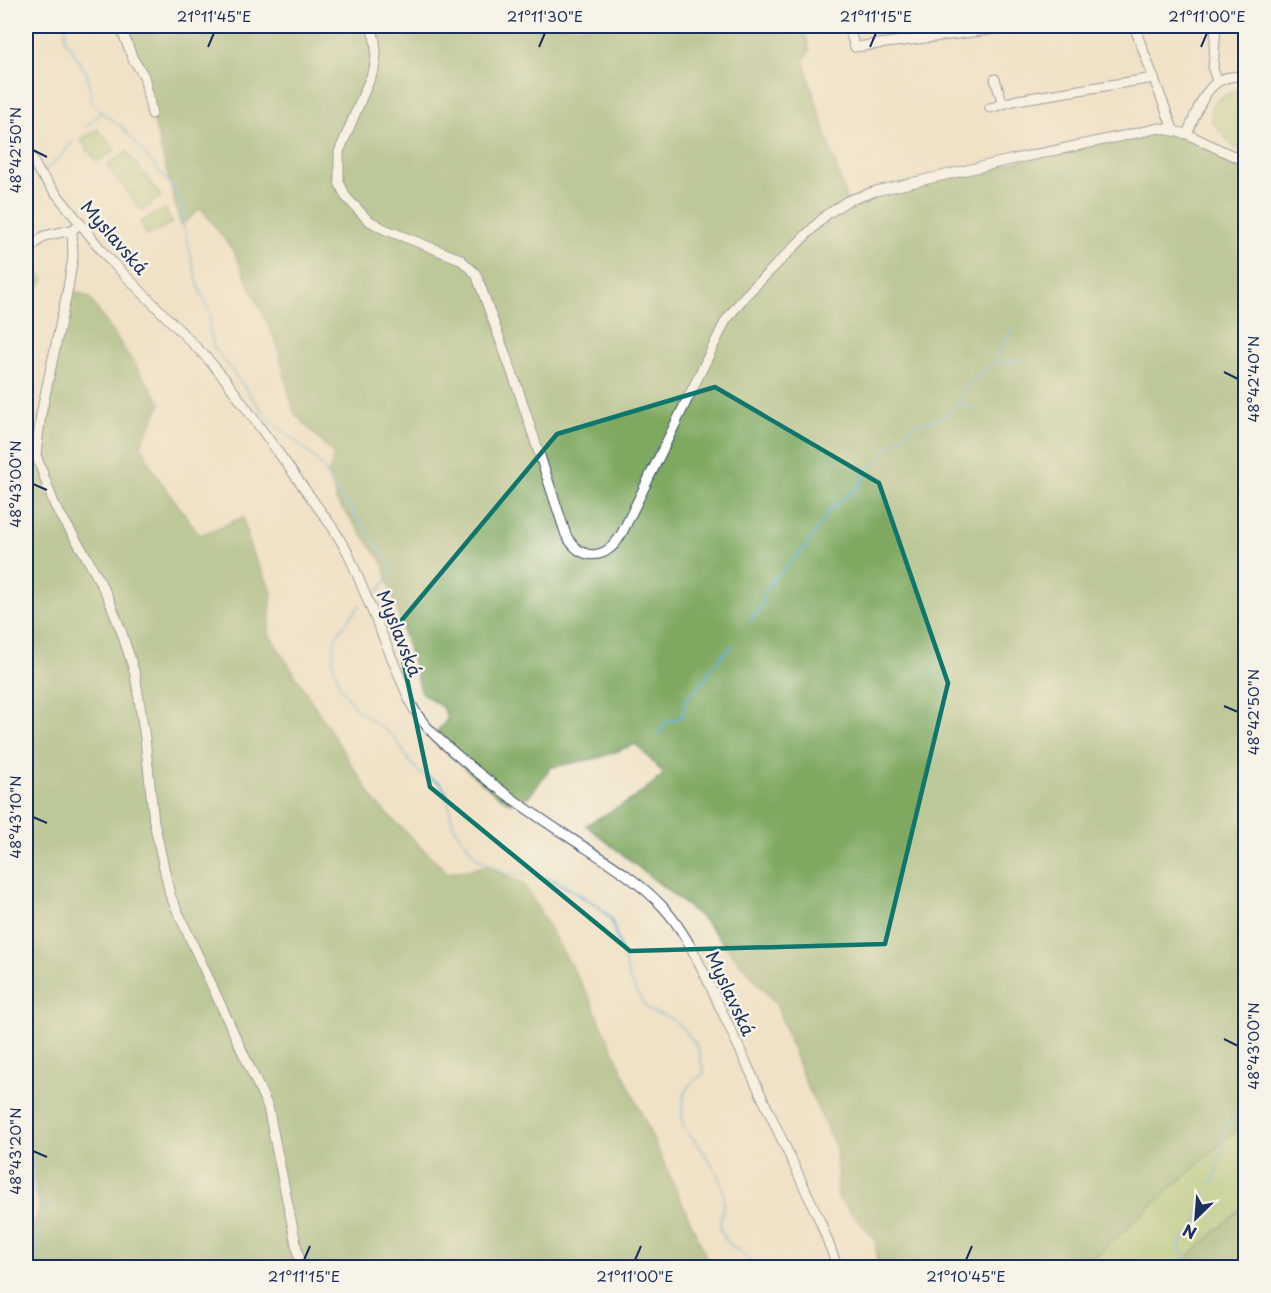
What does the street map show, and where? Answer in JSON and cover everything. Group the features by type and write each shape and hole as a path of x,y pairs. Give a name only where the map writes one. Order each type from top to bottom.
{"street":[{"path":"120,26 133,60 144,76 152,114"},
{"path":"370,26 376,40 374,69 339,152 339,182 346,197 368,220 384,229 460,259 476,274 517,386 566,535 578,550 591,554 602,553 611,548 622,533 726,320 745,296 826,215 839,205 876,191 1160,128 1173,129 1187,134 1245,162"},
{"path":"848,26 855,47 1020,26"},
{"path":"1134,26 1173,129"},
{"path":"1216,26 1213,69 1217,81"},
{"path":"1187,134 1205,93 1217,81 1233,76 1245,77"},
{"path":"990,108 1017,100 1154,78"},
{"path":"995,79 1003,104"},
{"name":"Myslavská","path":"27,154 76,227 219,372 333,528 348,553 411,704 421,721 478,773 510,798 636,882 676,923 697,958 826,1235 838,1268"},
{"path":"26,252 44,236 76,227 69,281 41,414 36,455 55,506 108,597 122,633 135,674 154,822 170,895 268,1107 301,1268"}],"highlighted area":[{"path":"715,387 879,483 948,683 885,944 630,951 430,787 396,627 557,434"}],"green space":[{"path":"120,26 803,26 810,50 803,60 847,201 1160,128 1187,134 1203,148 1245,166 1245,1122 1083,1267 878,1267 875,1239 838,1198 836,1148 803,1077 776,1004 701,917 586,825 635,798 664,774 636,744 598,758 551,767 529,796 510,803 493,792 431,739 446,721 446,714 442,707 422,693 382,561 336,500 329,473 334,455 294,413 277,344 234,252 201,208 181,226 144,76"},
{"path":"1236,90 1245,99 1245,152 1235,148 1211,120 1212,105 1216,100"},
{"path":"97,129 115,150 97,162 80,140"},
{"path":"126,151 161,196 142,211 107,166"},
{"path":"165,209 172,223 147,236 140,222"},
{"path":"37,272 45,279 31,295 26,290 26,285"},
{"path":"68,288 89,297 161,403 141,445 156,475 200,535 243,517 251,550 272,591 269,634 376,803 448,873 486,866 524,884 589,997 711,1267 28,1267 26,1242 40,1208 26,1132 26,451 35,455"},
{"path":"1245,1122 1245,1205 1177,1267 1083,1268"},
{"path":"1245,1205 1245,1267 1177,1267"}],"waterway":[{"path":"66,26 65,39 87,74 92,103 121,126 176,191 182,207 184,227 198,285 210,314 209,328 214,347 267,417 324,468 332,486 387,559 392,572 372,598"},
{"path":"86,127 101,113"},
{"path":"44,171 73,141"},
{"path":"26,193 32,184"},
{"path":"994,364 1016,325"},
{"path":"750,621 758,612 764,601 764,593 774,578 803,551 831,508 860,486 868,468 880,460 888,446 906,434 915,424 932,421 956,407 968,386 993,364 1023,360"},
{"path":"958,404 976,408"},
{"path":"360,605 338,633 334,642 333,662 339,685 357,710 393,736 420,773 440,783 446,792 453,825 476,857 507,874 523,874 556,881 598,906 611,919 630,980 643,1004 651,1011 670,1018 683,1028 697,1046 704,1072 689,1086 685,1094 682,1111 683,1126 709,1159 719,1178 724,1198 720,1223 724,1237 747,1257 755,1268"},
{"path":"658,735 666,722 682,717 685,701 708,676 709,670 733,645"},
{"path":"1211,1184 1224,1147 1224,1131 1233,1118 1238,1117 1246,1102"},
{"path":"26,1147 34,1168 32,1184 35,1195 49,1210 41,1223 39,1268"},
{"path":"1183,1268 1187,1260 1180,1251 1180,1243 1196,1227 1200,1205 1207,1194"}]}
